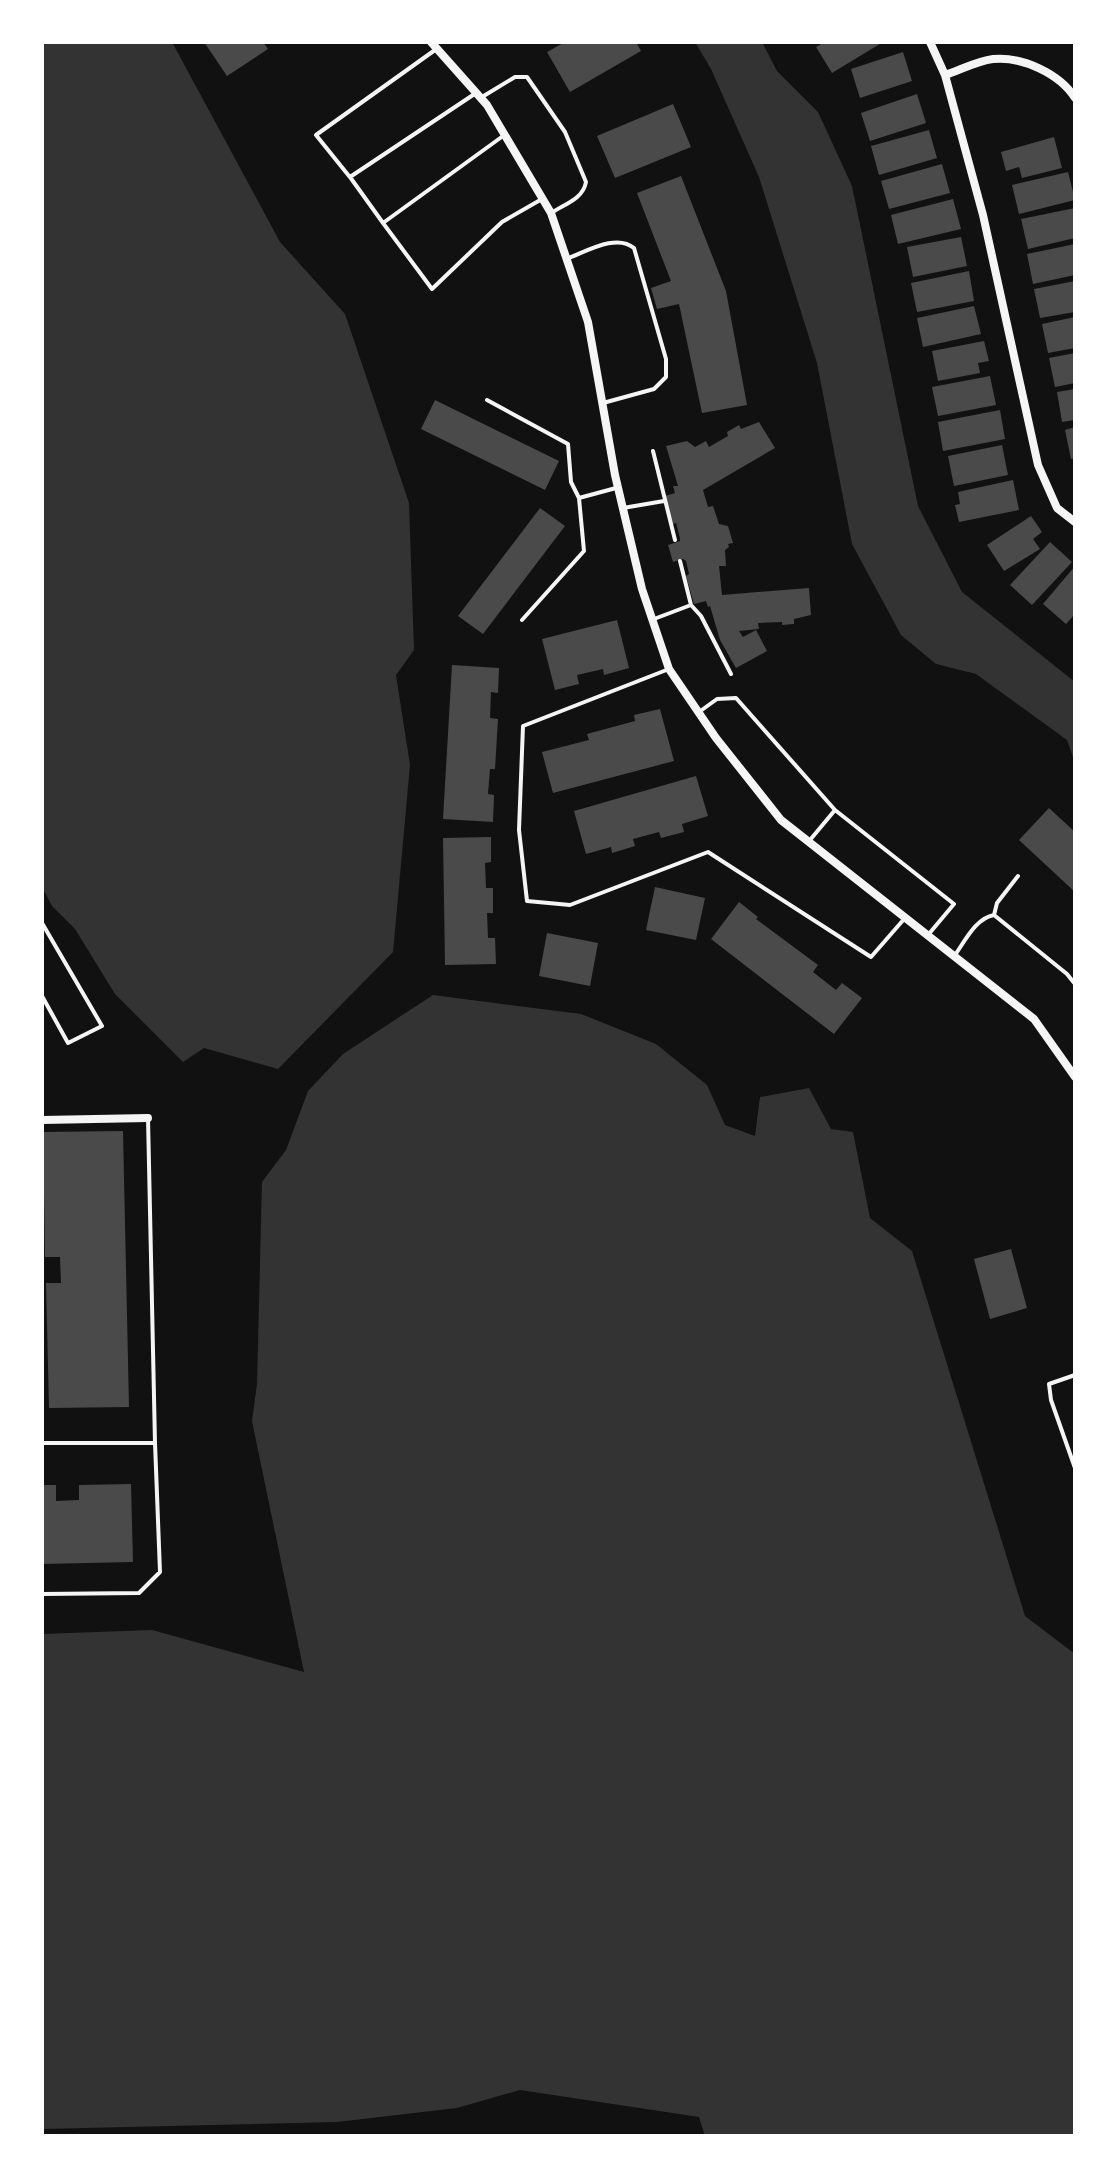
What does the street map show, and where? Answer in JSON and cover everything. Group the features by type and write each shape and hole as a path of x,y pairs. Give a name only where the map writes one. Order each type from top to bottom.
{"street":[{"path":"930,42 945,75 983,215 1038,465 1057,508 1075,522"},
{"path":"434,45 479,95 551,213 588,322 618,487 642,589 669,669 781,820 1034,1019 1075,1077"},
{"path":"945,75 993,59 1013,61 1056,77 1075,98"},
{"path":"42,1120 148,1118"}],"lane":[{"path":"434,45 316,135 432,289 502,222 542,199"},
{"path":"350,177 479,95 515,77 527,77 565,132 586,182 578,197 551,213"},
{"path":"383,223 505,134"},
{"path":"566,259 613,242 629,244 634,248 666,359 666,377 654,389 603,403"},
{"path":"487,400 568,444 571,482 579,498 584,551 522,620"},
{"path":"653,451 675,540"},
{"path":"579,498 618,487"},
{"path":"623,508 665,500"},
{"path":"680,561 691,605 701,616 731,674"},
{"path":"652,620 691,605"},
{"path":"669,669 523,726 519,830 527,901 570,905 708,852 871,957 906,917"},
{"path":"699,712 717,699 736,698 835,810 954,904 928,935"},
{"path":"808,842 835,810"},
{"path":"994,915 997,903 1018,876"},
{"path":"955,955 979,922 994,915 1075,984"},
{"path":"42,923 102,1026 68,1043 42,996"},
{"path":"42,1594 139,1593 160,1572 148,1118"},
{"path":"1075,1375 1049,1384 1051,1400 1075,1468"},
{"path":"42,1443 155,1443"},
{"path":"1068,1450 1075,1447"}],"shaded area":[{"path":"42,42 172,42 280,242 345,314 409,503 414,650 396,675 410,765 393,952 278,1069 204,1048 183,1062 115,994 75,929 52,906 42,887"},
{"path":"695,42 762,42 777,71 818,112 852,186 918,506 962,592 1075,682 1075,763 1067,740 976,674 936,664 901,635 852,544 817,363 759,177 711,69"},
{"path":"433,995 581,1014 656,1044 707,1085 725,1125 755,1136 760,1097 809,1088 831,1129 853,1132 870,1218 912,1251 1025,1616 1075,1654 1075,2136 705,2136 699,2117 520,2090 457,2108 337,2122 42,2129 42,1634 152,1630 304,1672 252,1421 257,1384 262,1182 286,1150 308,1091 343,1054"}],"building":[{"path":"204,42 263,42 268,49 227,76"},
{"path":"565,42 636,42 641,51 570,92 547,52"},
{"path":"825,42 883,42 832,73 816,47"},
{"path":"903,52 912,81 860,98 851,69"},
{"path":"917,94 926,123 870,141 861,113"},
{"path":"673,104 691,147 615,178 597,136"},
{"path":"929,130 937,158 879,175 871,146"},
{"path":"1054,137 1062,168 1022,178 1019,167 1006,171 1001,152"},
{"path":"942,164 950,193 889,209 881,181"},
{"path":"1068,172 1075,200 1019,214 1012,185"},
{"path":"681,176 726,291 747,405 702,413 679,304 657,309 651,288 671,281 637,193"},
{"path":"953,199 961,229 898,244 891,215"},
{"path":"1075,208 1075,238 1028,249 1021,219"},
{"path":"961,237 967,266 913,277 907,247"},
{"path":"1075,244 1075,275 1033,284 1027,254"},
{"path":"969,271 974,301 917,312 911,283"},
{"path":"1075,281 1075,312 1040,318 1034,289"},
{"path":"974,306 981,334 923,347 917,318"},
{"path":"1075,317 1075,348 1048,353 1042,324"},
{"path":"984,341 989,361 978,363 980,373 938,381 932,351"},
{"path":"1075,353 1075,383 1055,387 1049,358"},
{"path":"990,376 996,405 938,416 932,387"},
{"path":"1075,389 1075,420 1062,422 1057,392"},
{"path":"435,400 559,461 545,490 421,429"},
{"path":"1000,410 1005,439 943,451 938,422"},
{"path":"759,422 775,448 703,490 708,507 713,506 719,524 728,526 733,543 728,544 725,550 726,566 719,566 722,595 809,588 811,615 794,619 794,624 758,623 759,629 739,631 743,637 756,630 767,651 736,668 720,640 710,606 706,601 694,604 686,576 689,574 686,561 673,562 668,545 680,541 680,538 665,496 675,493 673,486 678,486 666,446 687,441 695,447 706,441 709,447 739,425 741,429"},
{"path":"1075,427 1075,458 1071,459 1065,430"},
{"path":"1002,445 1008,475 954,486 948,456"},
{"path":"1013,480 1019,510 959,522 955,505 960,504 958,492"},
{"path":"540,508 565,526 483,634 458,616"},
{"path":"1031,516 1042,532 1033,539 1040,549 1004,571 987,545"},
{"path":"1050,542 1072,562 1032,605 1010,585"},
{"path":"1075,566 1075,614 1066,624 1043,604"},
{"path":"617,620 629,668 604,675 603,669 577,675 579,684 555,690 542,639"},
{"path":"452,665 499,668 498,693 491,692 490,718 498,719 495,769 490,769 488,794 494,795 493,822 443,819"},
{"path":"660,709 674,761 553,793 542,752 589,740 587,734 635,721 634,715"},
{"path":"696,776 708,816 682,824 684,832 661,838 659,832 633,839 635,846 612,853 611,847 586,854 574,811"},
{"path":"1049,808 1075,832 1075,892 1019,840"},
{"path":"491,837 491,862 485,863 486,888 493,888 493,913 487,913 488,938 495,938 496,964 445,965 443,838"},
{"path":"655,887 705,898 696,940 646,930"},
{"path":"739,902 758,917 756,919 818,965 813,972 836,990 842,983 862,998 834,1034 711,939"},
{"path":"547,933 598,943 590,986 539,976"},
{"path":"123,1131 129,1407 49,1408 46,1283 61,1283 60,1257 45,1257 43,1132"},
{"path":"1011,1249 1027,1308 990,1319 974,1259"},
{"path":"131,1484 133,1562 42,1564 42,1485 56,1485 56,1501 79,1500 79,1485"}]}
